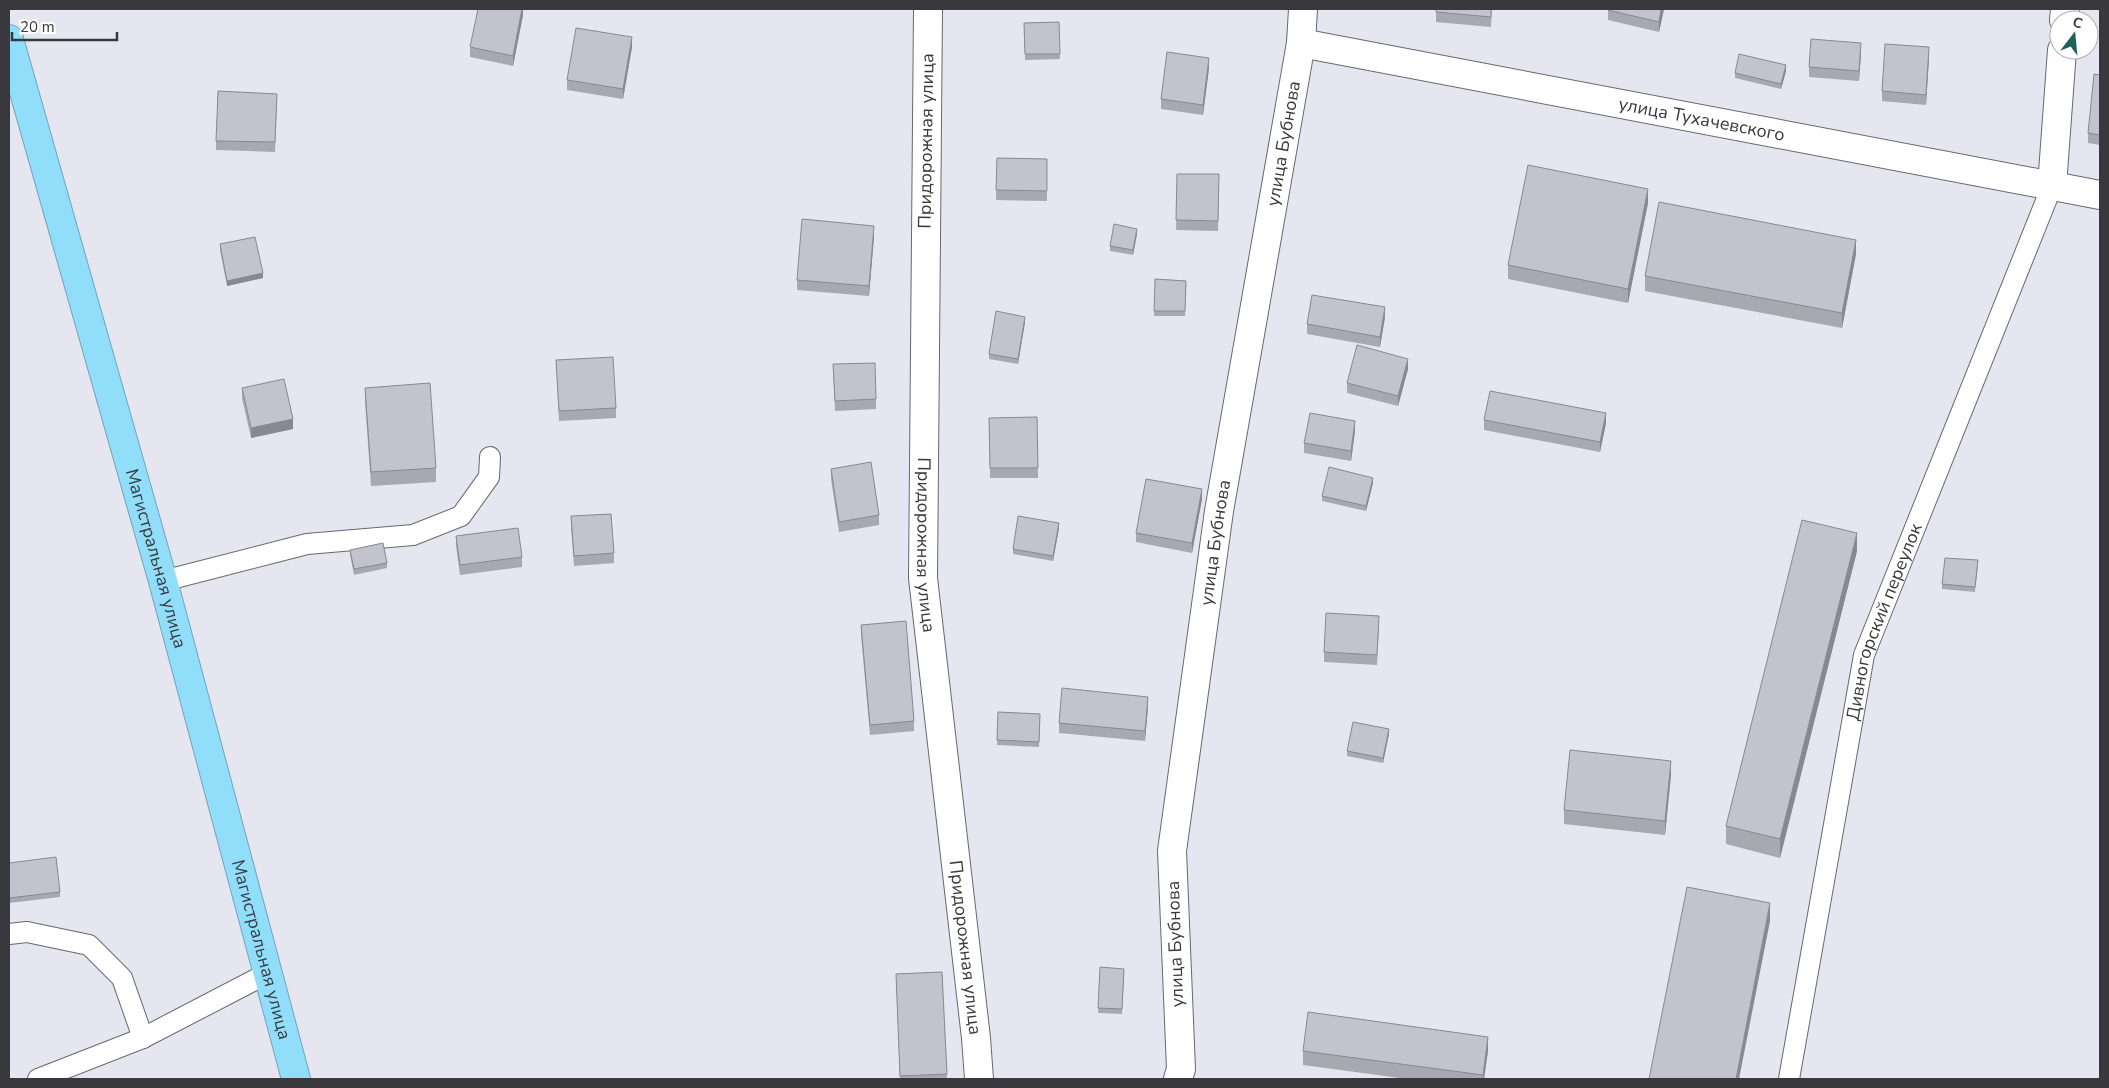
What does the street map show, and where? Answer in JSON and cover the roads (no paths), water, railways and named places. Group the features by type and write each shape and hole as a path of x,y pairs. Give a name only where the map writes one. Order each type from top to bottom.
{"highway":[{"name":"Магистральная улица","path":"9,38 163,581 296,1079"}],"street":[{"name":"Придорожная улица","path":"928,9 923,578 976,1038 979,1079"},
{"name":"улица Бубнова","path":"1178,1079 1180,1069 1172,851 1219,511 1301,43 1303,9"},
{"name":"улица Тухачевского","path":"1301,43 2100,195"},
{"path":"2052,186 2061,60"}],"lane":[{"name":"Дивногорский переулок","path":"1788,1079 1864,655 2052,186"},
{"path":"163,581 307,544 413,535 462,516 488,477 490,457"},
{"path":"9,934 27,932 88,945 122,978 143,1038"},
{"path":"38,1079 143,1038 268,973"}]}
